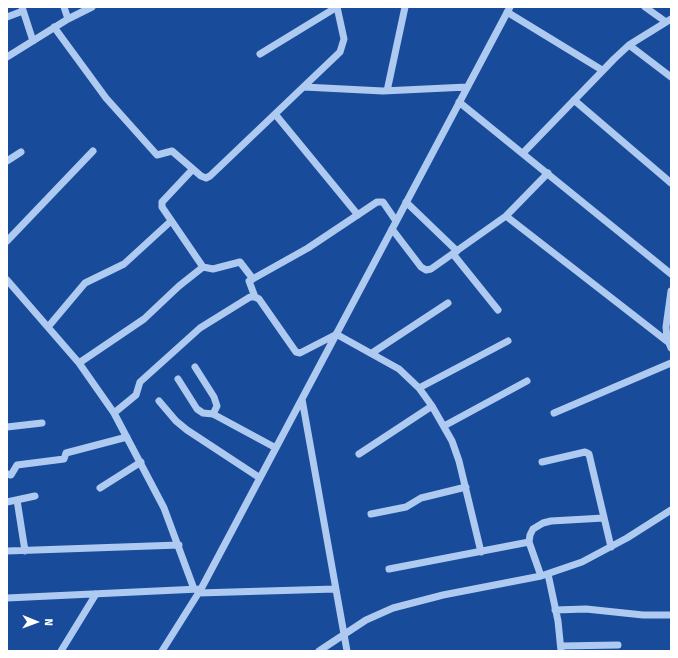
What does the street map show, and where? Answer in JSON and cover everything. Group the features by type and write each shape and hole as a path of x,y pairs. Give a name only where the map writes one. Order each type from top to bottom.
{"street":[{"path":"64,7 68,19"},
{"path":"7,57 54,27 92,7"},
{"path":"54,27 106,98 157,155 172,151 204,177 210,176 343,48 344,39 337,7 260,54"},
{"path":"387,91 405,7"},
{"path":"522,153 602,70 629,45 669,20 645,7"},
{"path":"7,17 22,9 33,41"},
{"path":"162,651 198,590 260,478 508,10 602,70"},
{"path":"629,45 671,77"},
{"path":"304,87 387,91 467,87"},
{"path":"574,100 671,183"},
{"path":"459,102 671,274"},
{"path":"275,114 358,215"},
{"path":"7,241 93,151"},
{"path":"7,161 21,152"},
{"path":"193,169 162,203 162,207 204,267 213,269 240,262 254,279"},
{"path":"392,229 421,267 426,270 431,269 506,216 548,173"},
{"path":"336,335 300,353 296,352 255,297 249,282 308,248 377,202 381,201 396,221"},
{"path":"406,202 455,252 498,310"},
{"path":"506,216 670,345"},
{"path":"48,327 85,283 124,264 171,221"},
{"path":"79,363 144,318 179,286 204,267"},
{"path":"7,280 79,363 114,413 164,508 198,590"},
{"path":"670,345 666,327 671,291"},
{"path":"114,413 136,395 140,382 200,328 219,314 250,297 255,297"},
{"path":"372,354 448,304"},
{"path":"336,335 399,369 419,388 432,406 444,426 454,448 466,487 481,552"},
{"path":"419,388 508,341"},
{"path":"554,413 671,363"},
{"path":"195,367 214,397 217,406 214,414"},
{"path":"178,379 197,409 204,413 214,414 276,448"},
{"path":"444,426 527,381"},
{"path":"302,399 347,651"},
{"path":"159,401 176,421 187,430 260,478"},
{"path":"359,454 432,406"},
{"path":"7,427 42,423"},
{"path":"7,474 11,475 17,465 64,459 66,453 127,437"},
{"path":"542,462 585,452 589,454 611,547"},
{"path":"100,488 141,462"},
{"path":"371,514 406,507 421,498 466,487"},
{"path":"7,502 35,496"},
{"path":"17,500 25,551"},
{"path":"319,651 379,613 411,602 544,575 582,562 611,547 671,510"},
{"path":"604,518 543,523 533,530 530,535 529,542 544,575 556,610 561,648 618,645"},
{"path":"389,569 529,542"},
{"path":"7,551 179,545"},
{"path":"7,598 198,590 336,589"},
{"path":"61,651 96,594"},
{"path":"556,610 586,609 643,616 671,615"}]}
